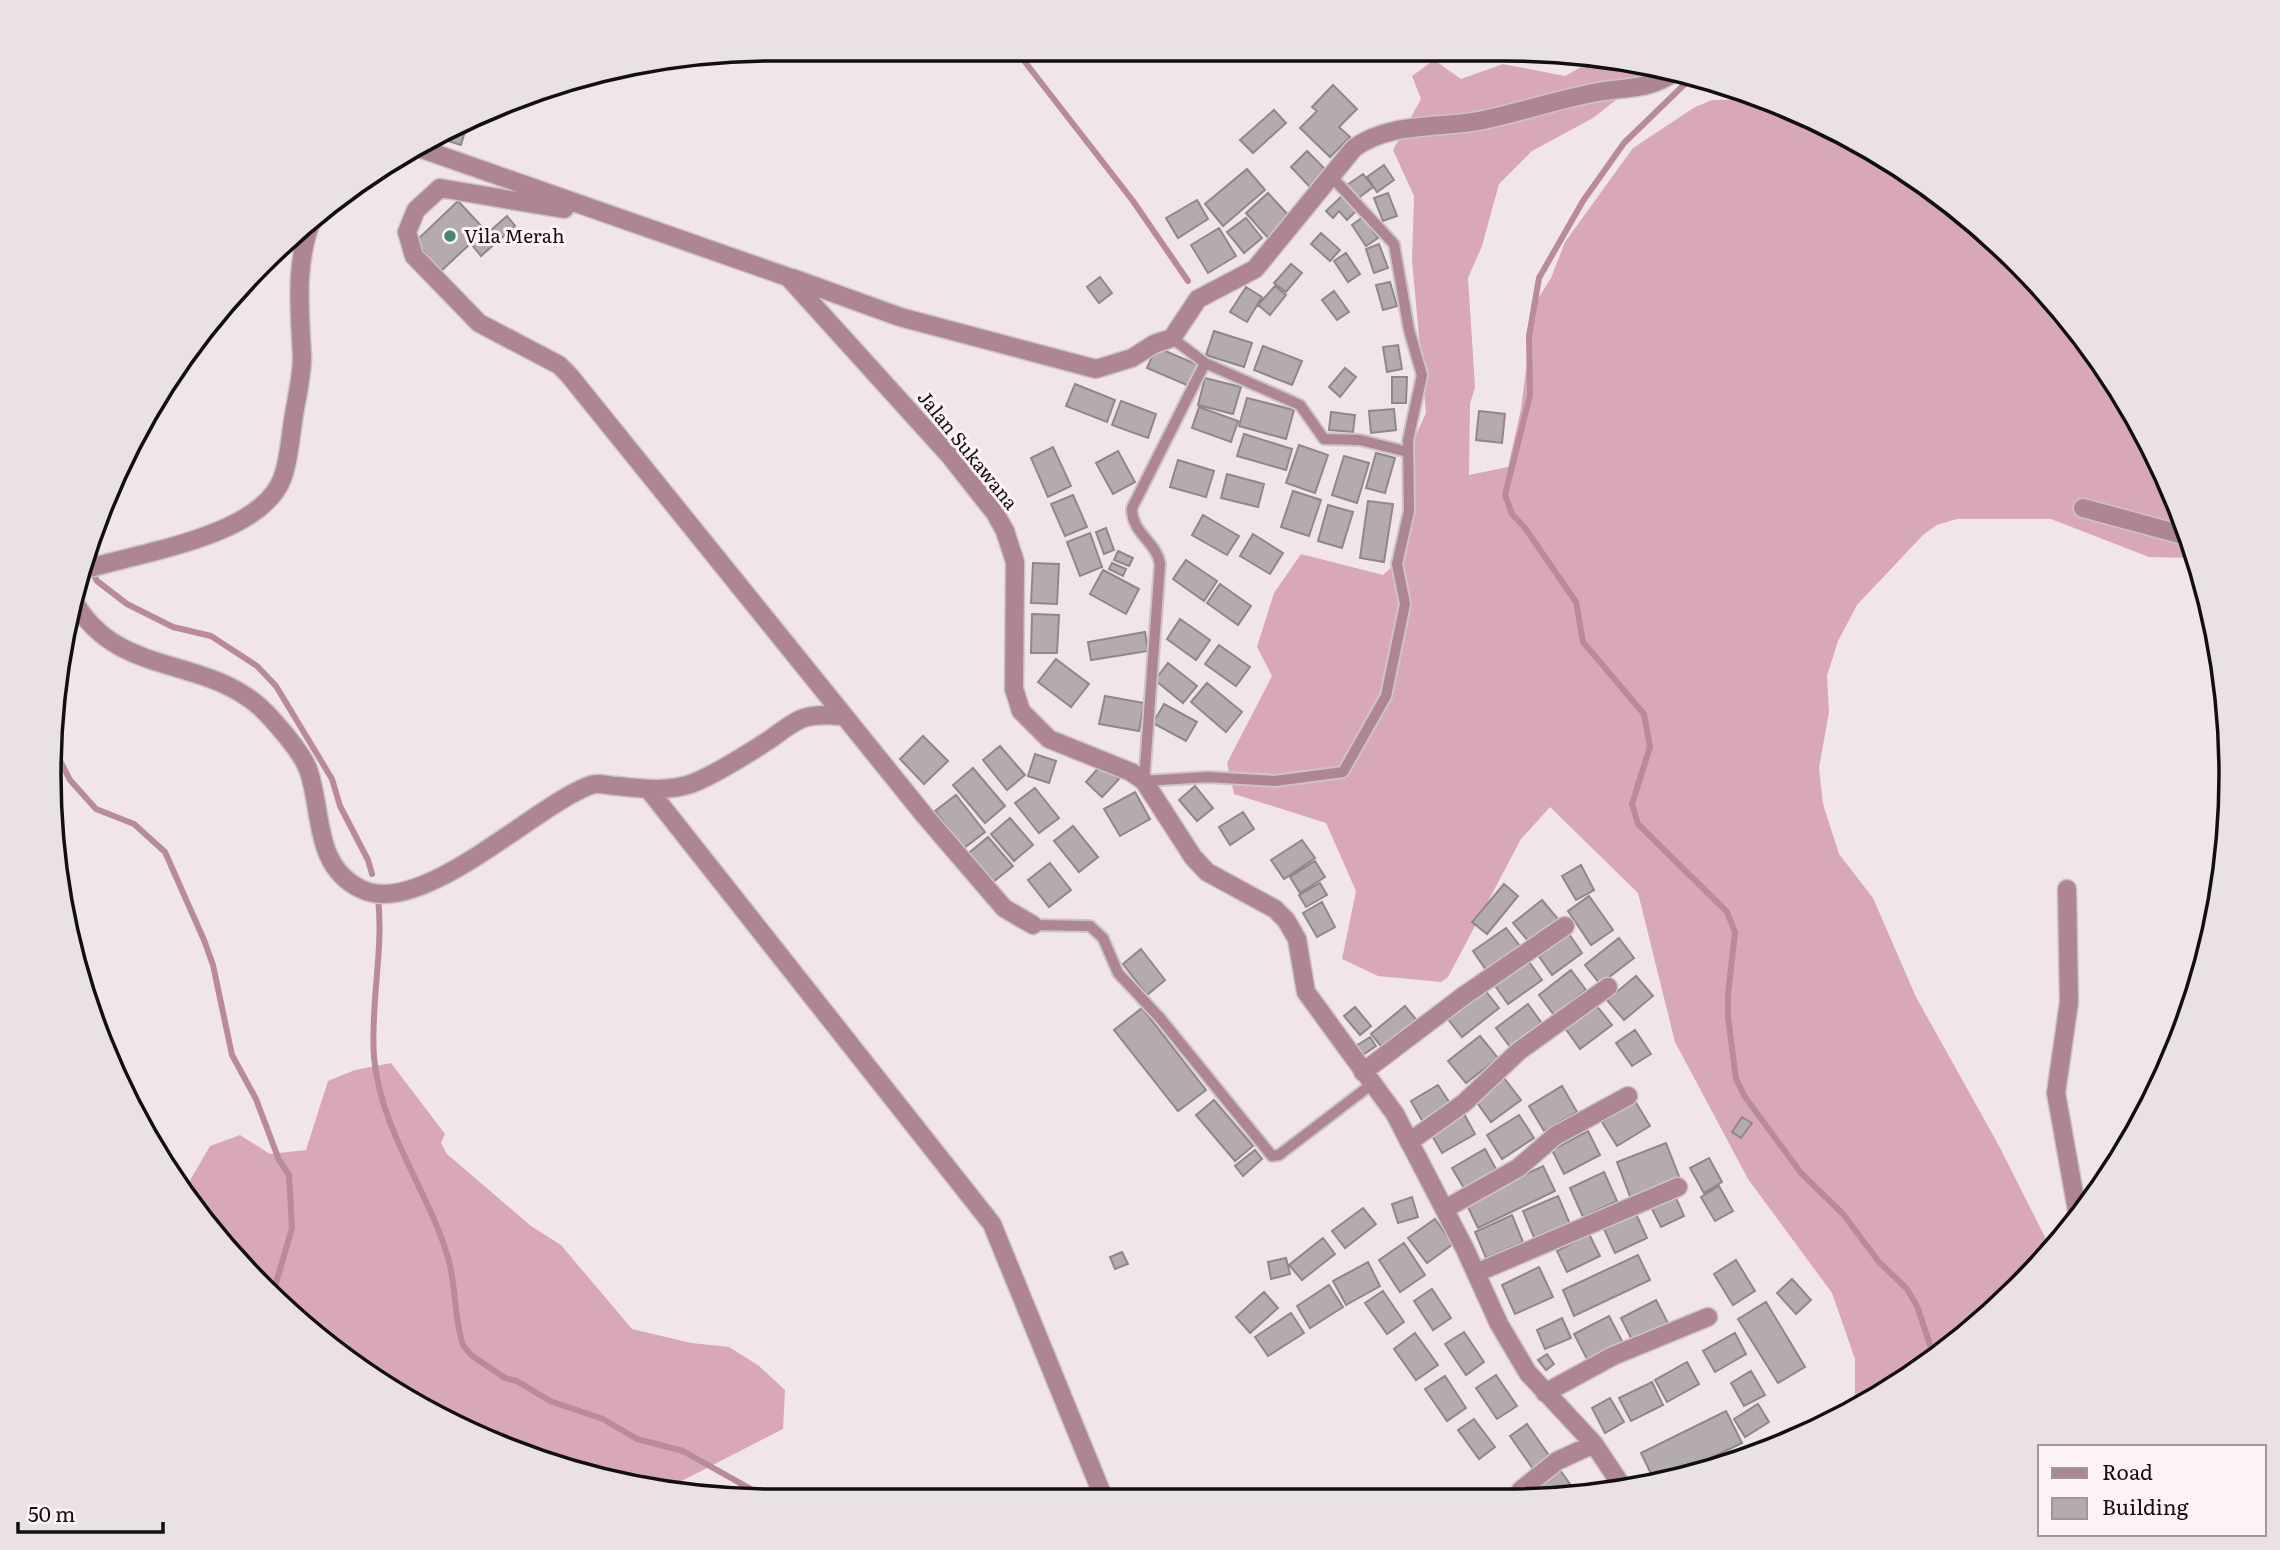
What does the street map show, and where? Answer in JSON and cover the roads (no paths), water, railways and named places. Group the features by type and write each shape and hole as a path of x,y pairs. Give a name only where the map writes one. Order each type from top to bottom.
{"street":[{"path":"788,277 900,317 1096,369 1132,358 1154,344 1172,338 1198,299 1255,269 1354,148 1368,137 1386,132 1481,121 1597,92 1655,84 1662,79"},
{"name":"Jalan Sukawana","path":"428,151 788,277 950,456 995,513 1005,531 1015,562 1014,689 1021,711 1049,739 1131,772 1144,781 1193,857 1223,882 1275,909 1286,920 1297,939 1306,992 1395,1114 1445,1209 1499,1324 1528,1373 1594,1444 1618,1480"},
{"path":"608,216 440,188 416,210 407,232 414,256 479,323 559,365 599,408 842,716 1004,908 1033,925"},
{"path":"93,567 221,533 272,496 282,480 286,463 302,362 299,283 305,237"},
{"path":"2083,508 2176,533"},
{"path":"81,613 109,642 133,656 223,682 261,708 299,752 307,768 329,862 361,889 387,894 430,882 593,784 649,790 693,783 747,754 801,719 822,715 842,716"},
{"path":"649,790 992,1224 1100,1489"},
{"path":"2067,889 2069,1002 2056,1093 2076,1203"},
{"path":"1368,1078 1462,997 1565,926"},
{"path":"1409,1142 1464,1102 1519,1051 1608,987"},
{"path":"1445,1209 1518,1168 1555,1136 1628,1096"},
{"path":"1476,1273 1678,1187"},
{"path":"1545,1393 1613,1356 1707,1317"},
{"path":"1523,1488 1557,1461 1594,1444"}],"lane":[{"path":"1205,363 1132,508 1132,518 1139,533 1159,556 1160,564 1144,781 1208,778 1275,781 1343,772 1386,696 1405,604 1397,564 1409,511 1408,452 1422,375 1409,330 1394,244 1331,176"},
{"path":"1172,338 1205,363 1300,405 1324,439 1360,440 1408,452"},
{"path":"1033,925 1090,926 1097,932 1103,938 1118,973 1160,1018 1272,1156 1279,1155 1368,1078"}],"waterway":[{"path":"1024,61 1133,201 1188,281"},
{"path":"1684,85 1624,143 1583,201 1539,278 1529,336 1530,395 1505,495 1512,514 1525,528 1576,602 1583,642 1644,714 1650,747 1632,804 1638,824 1727,912 1735,932 1728,1017 1736,1079 1745,1097 1801,1173 1843,1214 1879,1262 1907,1289 1917,1306 1931,1348"},
{"path":"92,571 97,581 127,604 173,627 211,636 257,666 276,686 332,779 340,806 368,860 372,874"},
{"path":"61,763 70,780 96,809 134,824 165,852 204,940 213,965 232,1055 256,1099 279,1160 289,1175 292,1228 275,1285"},
{"path":"378,898 379,937 373,1037 378,1085 396,1136 430,1210 449,1261 463,1345 471,1355 505,1378 517,1381 550,1401 603,1419 637,1439 683,1451 749,1488"}],"place":[{"name":"Vila Merah","path":"450,236"}]}
